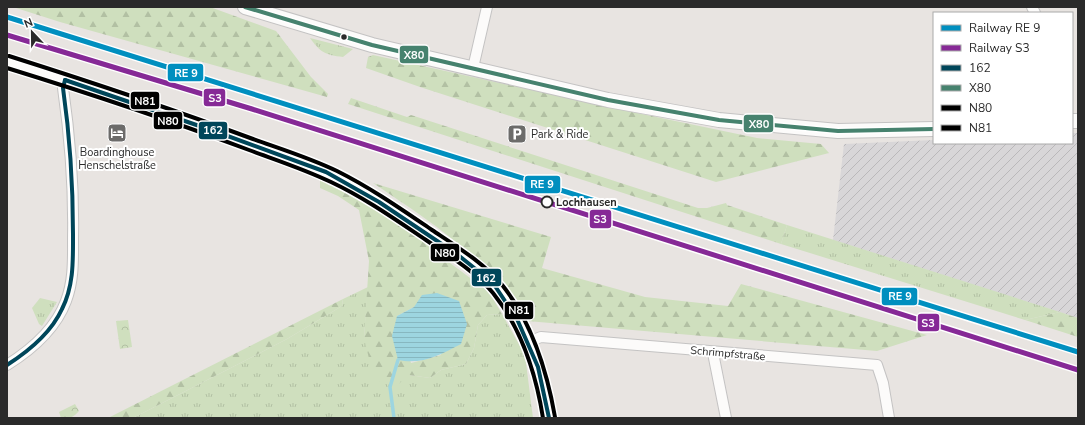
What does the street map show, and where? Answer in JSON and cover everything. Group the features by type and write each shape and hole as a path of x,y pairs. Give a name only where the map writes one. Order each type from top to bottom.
{"main road":[{"path":"245,7 371,45 608,100 719,120 838,131 933,129"},
{"path":"282,7 288,20"},
{"path":"7,62 219,132 305,164 345,182 416,226 471,265 498,289 516,316 528,342 540,375 549,418"}],"street":[{"path":"473,68 487,7"},
{"path":"7,365 24,354 44,334 66,302 71,281 74,211 63,88 65,80"},
{"name":"Schrimpfstraße","path":"528,342 541,337 877,365 883,383 889,416"},
{"path":"714,352 726,418"}],"shaded area":[{"path":"1073,133 1078,133 1078,318 833,240 844,144 933,140 933,144 1073,144"}],"green space":[{"path":"13,7 210,7 276,31 311,77 328,94 327,97 60,22"},
{"path":"310,38 353,49 343,57 327,54 320,50"},
{"path":"373,55 757,138 821,144 829,153 716,182 420,87 366,68 368,57"},
{"path":"351,98 407,117 411,115 698,208 707,208 726,203 727,205 787,225 781,244 348,104"},
{"path":"320,177 361,199 425,241 442,257 489,292 502,314 487,315 478,325 474,348 466,364 441,370 430,378 409,375 395,387 374,379 364,338 369,261 359,210 338,196 320,188","holes":["414,307 441,355 411,363 397,316"]},
{"path":"373,183 551,237 542,268 645,297 728,306 741,284 927,335 877,351 527,321 505,288 472,255 424,217"},
{"path":"787,225 1060,312 1025,320 781,244"},
{"path":"368,287 364,338 409,375 430,378 441,370 466,364 474,348 478,325 487,315 502,314 525,355 533,418 133,418 287,339 342,306 343,299"},
{"path":"40,298 57,302 42,326 39,324 32,308"},
{"path":"343,299 342,306 287,339 133,418 108,418"},
{"path":"1060,312 1078,318 1078,337 1025,320"},
{"path":"128,320 132,347 120,349 116,321"},
{"path":"75,404 79,411 75,415 67,418 61,418 59,412"}],"water":[{"path":"437,293 459,301 467,324 461,344 431,358 415,361 398,360 392,336 397,316 414,307 422,295"}],"waterway":[{"path":"394,418 390,387 398,360"}],"transit line":[{"name":"X80","path":"245,7 372,45 608,100 719,120 838,131 933,129"},
{"path":"7,17 1078,352"},
{"name":"N81","path":"9,56 162,106 327,166 374,192 451,242 487,270 503,286 513,300 537,348 548,382 555,417"},
{"name":"N80","path":"7,68 159,117 321,177 344,188 392,217 461,264 486,285 493,293 512,321 526,352 536,385 543,418"},
{"name":"162","path":"65,80 214,131 326,172 379,202 458,255 493,283 517,319 538,367 549,418"},
{"name":"162","path":"7,365 23,354 46,334 62,309 71,282 73,253 71,161 63,88 65,80"}],"rail line":[{"name":"S3","path":"7,35 252,109 1078,370"}],"place":[{"name":"Boardinghouse Henschelstraße","path":"117,133"},
{"name":"Park & Ride","path":"517,134"},
{"name":"Lochhausen","path":"547,202"}]}
